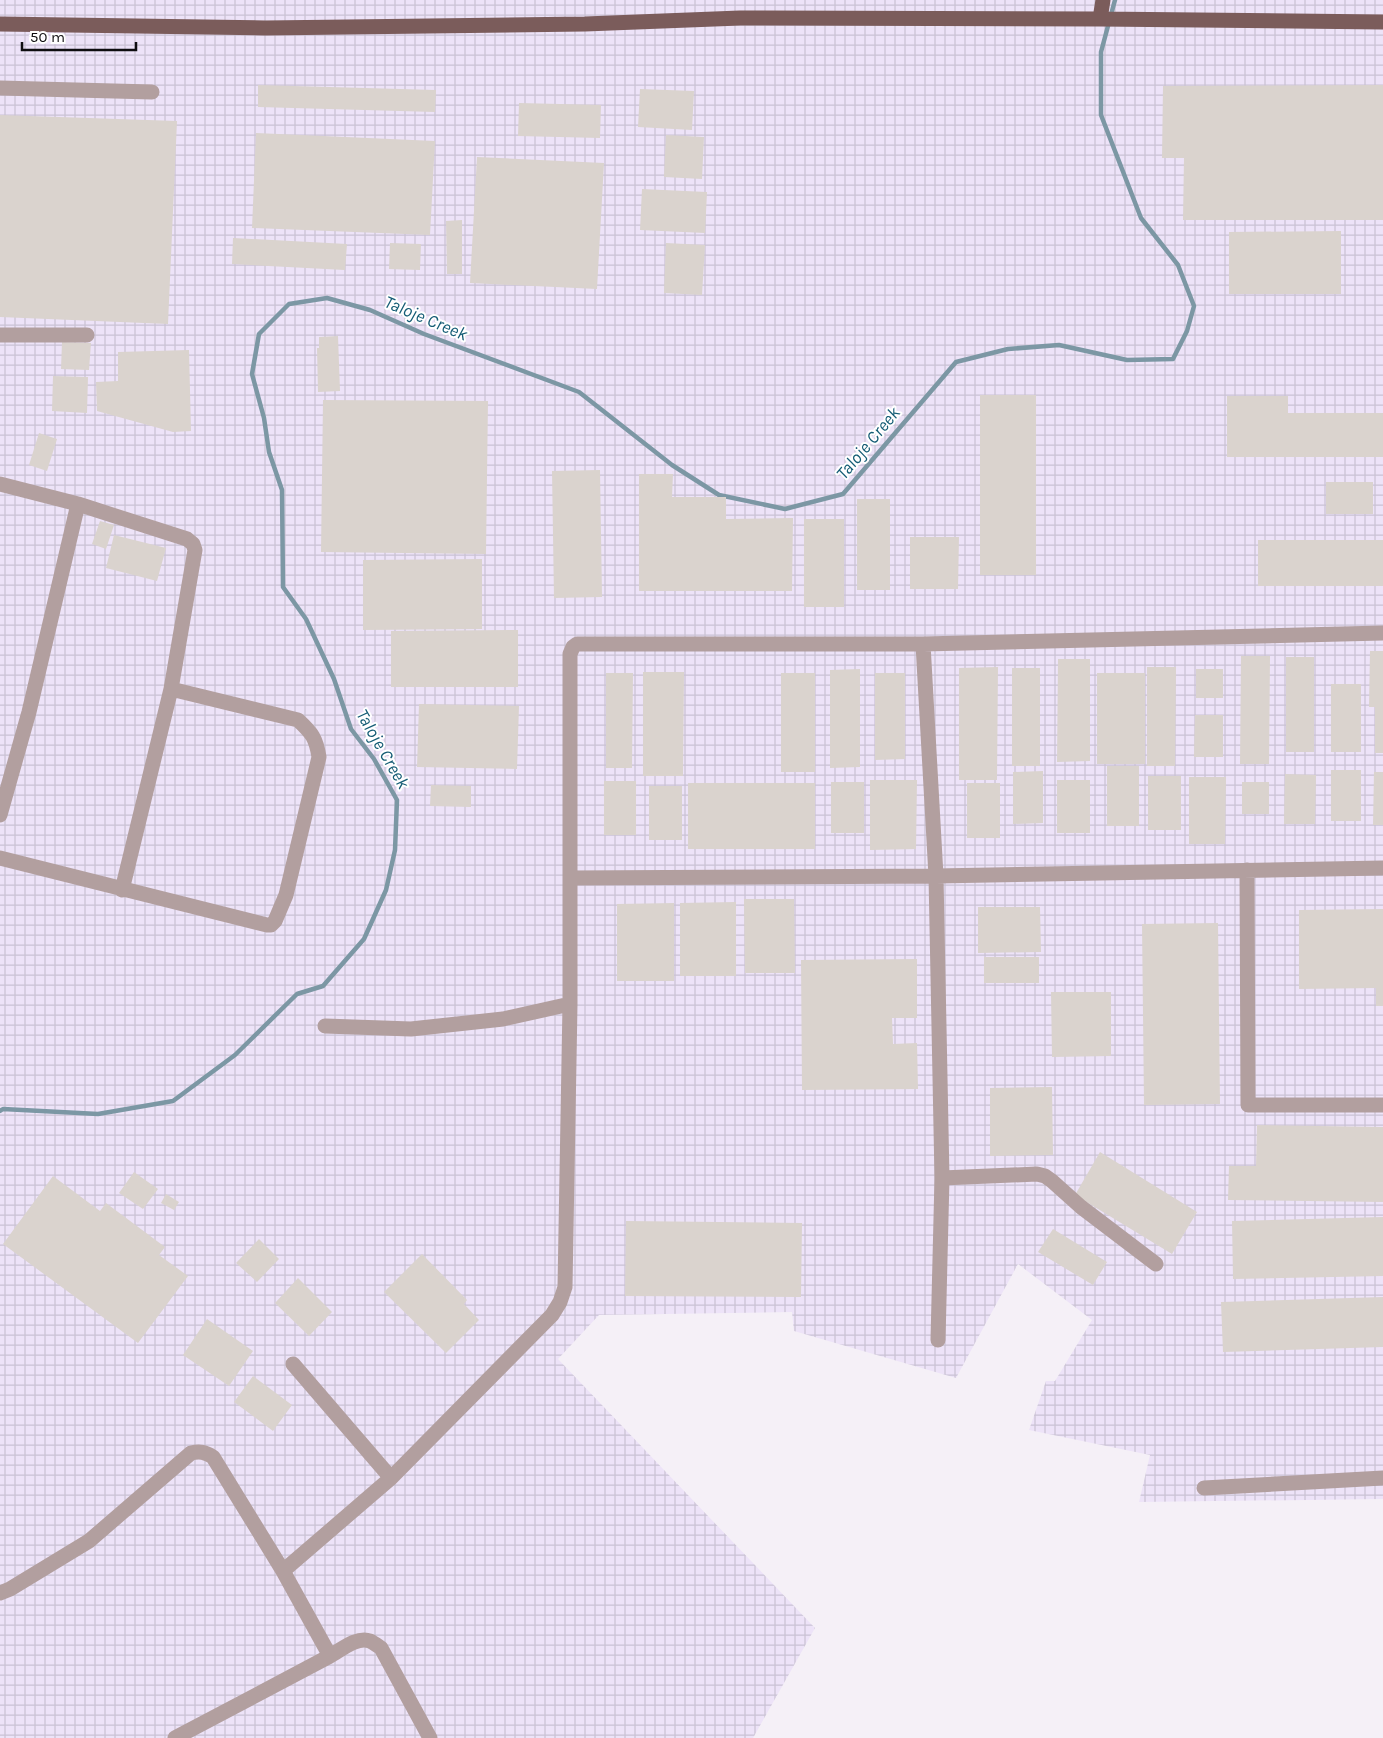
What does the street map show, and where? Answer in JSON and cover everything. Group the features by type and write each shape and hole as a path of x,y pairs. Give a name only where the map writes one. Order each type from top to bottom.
{"main road":[{"path":"1103,0 1109,19"},
{"path":"0,24 265,28 585,24 740,18 1383,22"}],"lane":[{"path":"0,88 152,92"},
{"path":"0,335 87,336"},
{"path":"0,484 78,504 187,539 193,544 195,550 171,689 122,890"},
{"path":"0,815 28,712 78,504"},
{"path":"283,1571 391,1478 552,1315 560,1302 564,1287 570,1004 570,654 573,647 577,644 923,644 1383,633"},
{"path":"923,644 936,876 942,1178 938,1340"},
{"path":"0,858 267,925 275,922 286,895 319,757 316,742 311,731 298,720 171,689"},
{"path":"570,878 936,876 1383,868"},
{"path":"1247,870 1248,1104 1383,1105"},
{"path":"325,1026 411,1029 503,1019 570,1004"},
{"path":"942,1178 1037,1174 1046,1176 1080,1207 1156,1264"},
{"path":"293,1364 391,1478"},
{"path":"0,1593 89,1541 191,1454 200,1451 213,1457 283,1571 330,1656"},
{"path":"1204,1488 1383,1478"},
{"path":"175,1738 353,1643 362,1640 370,1641 381,1648 430,1738"}],"shaded area":[{"path":"0,0 1383,0 1383,1499 1139,1502 1150,1455 1029,1430 1046,1381 1055,1381 1092,1320 1018,1264 956,1378 794,1331 792,1312 599,1315 558,1359 815,1628 753,1738 0,1738"}],"building":[{"path":"258,85 436,90 435,112 258,107"},
{"path":"1383,85 1383,220 1183,220 1184,158 1162,158 1163,86"},
{"path":"640,89 694,91 692,130 638,127"},
{"path":"519,103 601,105 600,138 518,136"},
{"path":"0,115 177,121 168,324 0,317"},
{"path":"256,133 435,141 430,235 252,228"},
{"path":"666,135 704,137 702,179 664,177"},
{"path":"477,157 604,163 597,289 470,283"},
{"path":"642,189 707,192 705,233 640,230"},
{"path":"462,220 462,274 447,274 446,221"},
{"path":"1341,231 1341,294 1229,294 1229,232"},
{"path":"233,238 347,244 345,270 232,264"},
{"path":"390,243 421,244 420,270 389,269"},
{"path":"666,243 705,245 702,295 664,293"},
{"path":"338,336 340,391 318,392 317,348 319,348 319,337"},
{"path":"62,342 91,343 89,370 61,369"},
{"path":"189,350 191,431 173,432 97,411 96,382 118,381 118,352"},
{"path":"53,376 88,377 87,413 52,411"},
{"path":"980,395 1036,395 1036,575 980,575"},
{"path":"1227,396 1288,396 1288,413 1383,413 1383,457 1227,457"},
{"path":"323,400 488,401 486,554 321,552"},
{"path":"39,433 57,439 47,471 29,465"},
{"path":"600,470 602,597 554,598 552,471"},
{"path":"639,474 673,474 672,497 726,497 726,519 793,518 792,591 639,591"},
{"path":"1326,482 1373,482 1373,514 1326,514"},
{"path":"857,499 890,499 890,590 857,590"},
{"path":"804,519 844,519 844,607 804,607"},
{"path":"100,521 114,525 106,549 92,544"},
{"path":"114,535 166,548 157,581 106,568"},
{"path":"910,537 959,537 958,589 910,589"},
{"path":"1258,540 1383,540 1383,586 1258,586"},
{"path":"482,559 482,629 363,630 363,560"},
{"path":"518,630 518,687 391,687 391,631"},
{"path":"1370,651 1383,651 1383,753 1375,753 1375,707 1369,707"},
{"path":"1241,656 1270,656 1269,764 1240,764"},
{"path":"1286,657 1314,657 1314,752 1286,752"},
{"path":"1058,659 1090,659 1090,761 1057,762"},
{"path":"998,667 997,780 959,780 959,668"},
{"path":"1147,667 1176,667 1175,766 1147,766"},
{"path":"1012,668 1040,668 1040,766 1012,766"},
{"path":"860,669 860,767 830,768 830,670"},
{"path":"1196,669 1223,669 1223,698 1196,698"},
{"path":"643,672 684,672 683,776 643,776"},
{"path":"606,673 633,673 632,768 606,768"},
{"path":"781,673 815,673 815,772 781,772"},
{"path":"875,673 905,673 905,759 875,760"},
{"path":"1097,673 1145,673 1145,764 1097,764"},
{"path":"1331,684 1361,684 1361,752 1331,752"},
{"path":"419,704 519,706 517,769 417,767"},
{"path":"1195,715 1223,715 1223,757 1194,757"},
{"path":"1107,766 1139,766 1139,826 1107,826"},
{"path":"1331,770 1361,770 1361,821 1331,821"},
{"path":"1043,771 1043,823 1013,824 1013,772"},
{"path":"1374,772 1383,772 1383,825 1373,825"},
{"path":"1285,774 1316,775 1315,824 1284,824"},
{"path":"1148,776 1181,776 1181,830 1148,830"},
{"path":"1189,777 1226,777 1225,844 1189,844"},
{"path":"870,780 917,780 916,849 870,850"},
{"path":"1057,780 1090,780 1090,833 1057,833"},
{"path":"604,781 636,781 636,835 604,835"},
{"path":"831,782 864,782 864,833 831,833"},
{"path":"1242,782 1269,782 1269,814 1242,814"},
{"path":"688,783 815,783 815,849 688,849"},
{"path":"967,783 1000,783 1000,838 967,838"},
{"path":"431,785 471,786 471,807 430,806"},
{"path":"649,786 682,786 682,840 649,840"},
{"path":"744,899 794,899 795,973 745,973"},
{"path":"736,902 736,976 680,976 680,903"},
{"path":"674,903 674,981 617,981 617,904"},
{"path":"978,907 1040,907 1041,952 978,953"},
{"path":"1383,909 1383,1006 1376,1006 1376,988 1299,989 1299,910"},
{"path":"1218,923 1220,1104 1144,1105 1142,924"},
{"path":"984,957 1039,957 1039,983 984,983"},
{"path":"917,959 917,1018 892,1018 893,1044 917,1043 918,1089 802,1090 801,960"},
{"path":"1051,992 1111,992 1111,1056 1052,1057"},
{"path":"1052,1087 1053,1155 990,1156 990,1088"},
{"path":"1257,1125 1383,1127 1383,1202 1228,1200 1229,1166 1256,1166"},
{"path":"1100,1152 1197,1212 1172,1254 1075,1195"},
{"path":"134,1172 158,1189 143,1209 119,1193"},
{"path":"53,1176 100,1211 106,1203 165,1247 159,1255 188,1276 138,1343 3,1244"},
{"path":"166,1194 179,1202 174,1210 161,1203"},
{"path":"1383,1217 1383,1276 1233,1279 1232,1221"},
{"path":"626,1221 802,1223 801,1297 625,1296"},
{"path":"1053,1229 1107,1262 1093,1285 1038,1252"},
{"path":"259,1239 279,1259 257,1282 236,1263"},
{"path":"422,1254 467,1300 464,1304 479,1320 446,1353 384,1292"},
{"path":"298,1278 332,1312 309,1336 275,1303"},
{"path":"1383,1297 1383,1347 1223,1352 1221,1302"},
{"path":"207,1319 253,1351 229,1386 183,1355"},
{"path":"253,1376 292,1405 273,1431 234,1402"}],"waterway":[{"name":"Taloje Creek","path":"0,1111 3,1109 98,1114 173,1101 235,1055 297,994 323,986 364,939 386,890 395,850 397,800 374,759 351,729 334,679 306,619 283,587 282,490 269,452 264,418 252,374 259,334 289,304 327,298 370,310 424,334 579,392 672,465 719,495 785,509 843,494 956,362 1008,349 1059,345 1127,360 1173,359 1187,331 1194,306 1178,265 1141,218 1101,115 1101,52 1115,0"}]}
